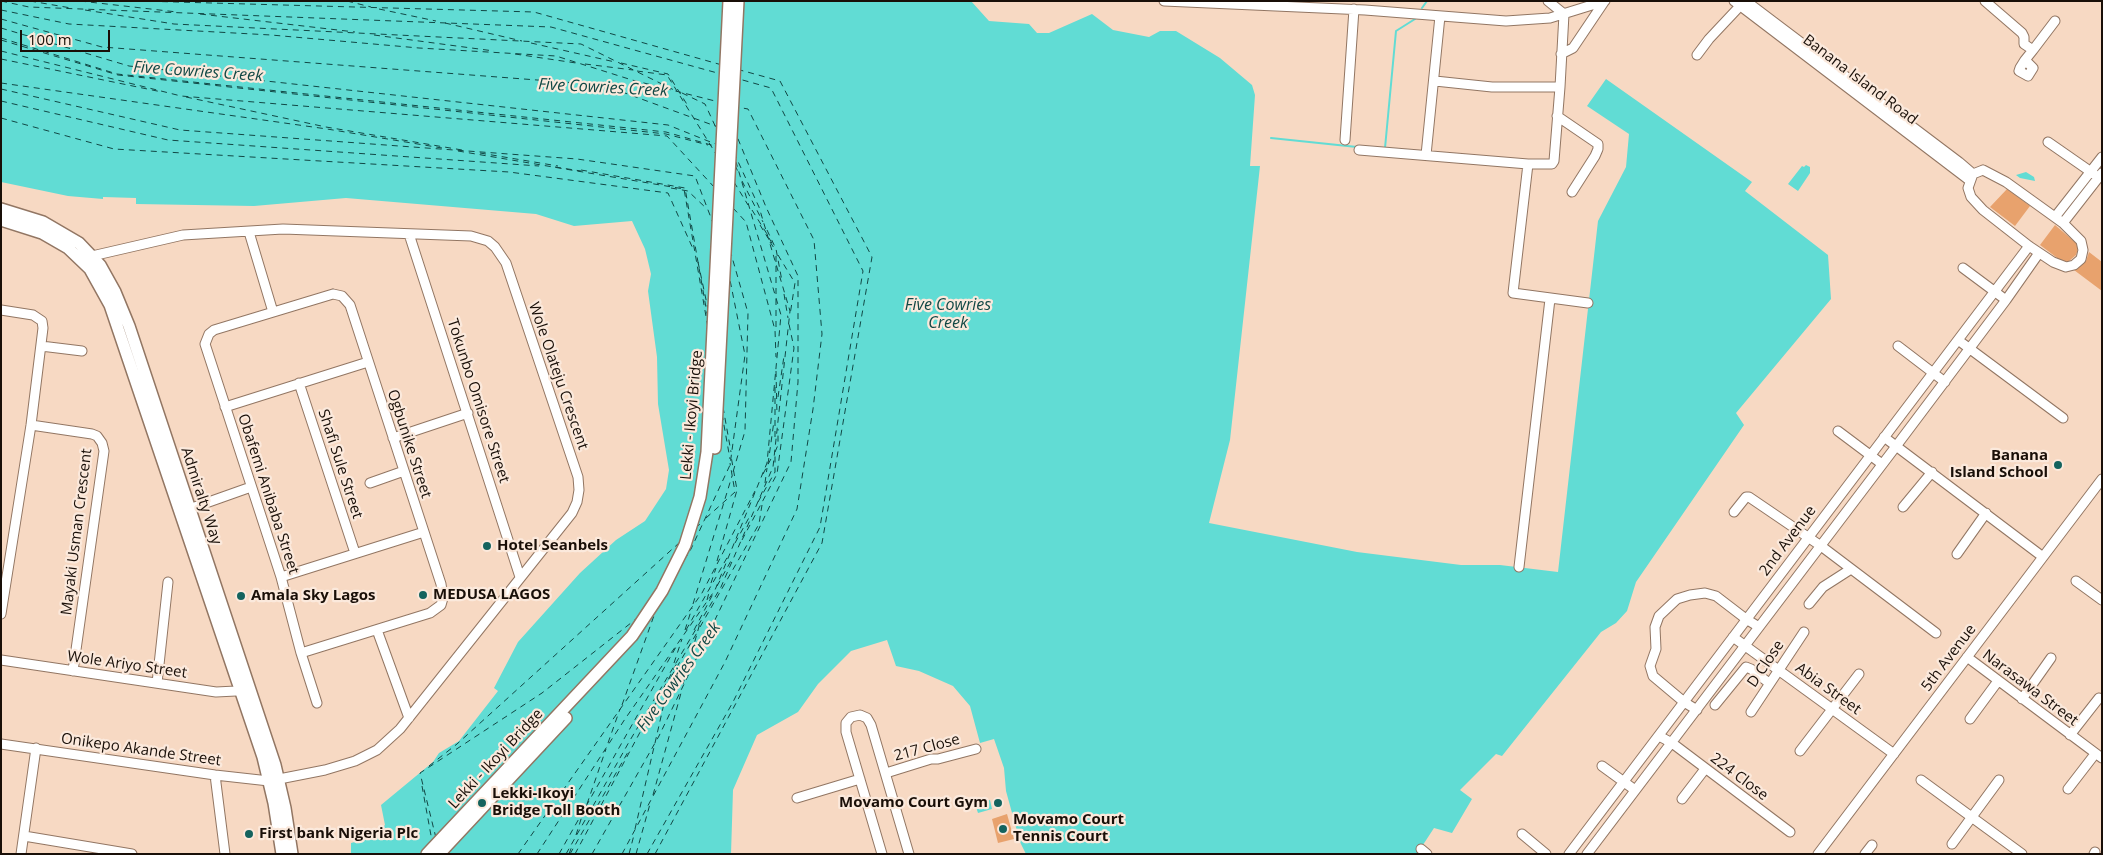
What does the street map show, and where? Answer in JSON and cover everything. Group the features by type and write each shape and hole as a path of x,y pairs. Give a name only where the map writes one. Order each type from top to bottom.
{"main road":[{"name":"Lekki - Ikoyi Bridge","path":"427,854 632,636 662,592 685,546 700,497 707,452 729,1"},
{"name":"Lekki - Ikoyi Bridge","path":"439,854 639,639 669,594 688,556 700,525 712,476 718,422 738,1"},
{"name":"Admiralty Way","path":"1,209 27,216 56,228 80,243 109,278 122,308 190,508 245,688 263,757 285,808 292,854"},
{"name":"Admiralty Way","path":"1,220 42,233 68,248 90,269 105,292 245,688"},
{"name":"Admiralty Way","path":"273,780 282,854"}],"street":[{"path":"1164,1 1354,9 1366,5 1440,16 1520,21 1543,19 1605,2"},
{"path":"1548,1 1564,14"},
{"path":"1985,1 2022,33 2024,44 2033,50"},
{"path":"1562,54 1573,48 1605,2"},
{"path":"1696,55 1740,3"},
{"name":"Banana Island Road","path":"1740,3 1959,162 1971,177"},
{"path":"1344,140 1354,9"},
{"path":"1359,150 1549,165 1554,161 1564,14"},
{"path":"1426,155 1435,81 1440,16"},
{"path":"2025,60 2055,21"},
{"path":"1435,81 1492,87 1560,87"},
{"path":"1557,116 1598,144 1595,156 1572,192"},
{"path":"2048,142 2100,176 2063,223"},
{"path":"2055,217 2102,157"},
{"path":"1528,164 1513,293 1588,303"},
{"path":"1983,170 1988,171 2055,217 2081,241 2083,250 2081,259 2074,265 2066,267 2053,262 1983,210 1971,197 1968,188 1971,177 1983,170"},
{"name":"Wole Olateju Crescent","path":"92,256 182,235 283,229 471,236 488,241 495,247 506,263 578,478 577,502 572,513 400,729 377,750 355,762 273,780"},
{"path":"249,232 273,312"},
{"name":"Tokunbo Omisore Street","path":"409,234 520,577"},
{"name":"2nd Avenue","path":"1569,854 2029,246"},
{"name":"2nd Avenue","path":"1587,854 1945,382 2039,253"},
{"path":"1963,268 2006,300"},
{"name":"Ogbunike Street","path":"273,312 333,294 342,296 350,304 441,584 443,598 441,605 430,613 377,630"},
{"path":"1518,567 1550,299"},
{"path":"1,310 33,315 42,321 43,328 31,425 1,614"},
{"name":"Obafemi Anibaba Street","path":"273,312 214,330 206,338 206,350 280,577 317,704"},
{"path":"1958,340 1970,347 2063,418"},
{"path":"41,346 82,351"},
{"path":"1898,346 1945,382"},
{"path":"225,407 368,362"},
{"name":"Shafi Sule Street","path":"299,383 356,553"},
{"path":"393,438 468,413"},
{"name":"Mayaki Usman Crescent","path":"31,425 92,434 97,436 102,443 104,451 73,671"},
{"path":"1838,431 1882,464"},
{"path":"1884,437 2043,557"},
{"path":"370,483 404,471"},
{"path":"1903,507 1932,472"},
{"name":"5th Avenue","path":"1819,854 2102,479"},
{"path":"190,508 251,487"},
{"path":"1734,512 1746,497 1749,497 1821,546 1936,633"},
{"path":"1957,554 1986,514"},
{"path":"280,577 424,532"},
{"path":"1809,604 1823,587 1851,569"},
{"path":"2076,581 2102,600"},
{"path":"157,683 168,582"},
{"path":"1697,710 1652,676 1650,666 1657,643 1656,621 1668,606 1677,599 1690,595 1711,594 1759,627"},
{"path":"301,653 377,630 409,718"},
{"name":"D Close","path":"1751,712 1804,632"},
{"name":"Abia Street","path":"1733,637 1894,754"},
{"name":"Narasawa Street","path":"1967,657 2098,756"},
{"path":"2022,699 2051,658"},
{"name":"Wole Ariyo Street","path":"1,660 216,692 245,688"},
{"path":"1715,705 1746,667 1769,683"},
{"path":"1800,751 1859,674"},
{"path":"1970,719 1998,681"},
{"path":"2070,735 2099,698"},
{"path":"882,854 846,732 846,723 851,717 860,715 867,718 871,726 909,854"},
{"name":"224 Close","path":"1659,736 1672,743 1790,832"},
{"name":"Onikepo Akande Street","path":"1,744 215,775 273,780"},
{"path":"21,854 36,748"},
{"name":"217 Close","path":"886,773 931,759 976,749"},
{"path":"2068,789 2098,756"},
{"path":"1602,766 1635,790"},
{"path":"1682,799 1705,768"},
{"path":"215,775 225,854"},
{"path":"798,798 860,779"},
{"path":"1920,780 2020,853"},
{"path":"1952,844 1999,780"},
{"path":"1522,834 1546,854"},
{"path":"24,836 132,854"},
{"path":"1865,854 1872,845"}],"shaded area":[{"path":"2007,189 2030,206 2015,226 1990,207"},
{"path":"2055,225 2076,243 2078,249 2076,255 2068,262 2060,260 2040,245"},
{"path":"2089,252 2102,262 2102,291 2074,270 2086,261"},
{"name":"Movamo Court Tennis Court","path":"1007,814 1014,839 998,843 992,819"}],"water":[{"name":"Five Cowries Creek","path":"1,1 971,1 989,21 1029,24 1037,33 1049,33 1092,14 1113,30 1149,37 1160,31 1176,31 1220,58 1252,85 1255,95 1250,166 1260,166 1230,440 1209,523 1357,552 1461,565 1500,565 1558,572 1598,221 1626,167 1629,134 1587,106 1606,79 1752,182 1745,191 1828,255 1831,299 1736,413 1744,425 1636,582 1627,611 1616,623 1601,632 1502,756 1496,754 1460,790 1472,799 1452,833 1434,828 1417,854 1026,854 1020,842 1006,791 1004,768 994,739 980,743 970,706 953,686 919,671 896,666 887,640 851,651 818,684 798,712 757,735 733,790 731,854 351,854 351,843 373,837 385,825 381,805 433,762 439,753 459,741 498,691 494,688 518,642 580,573 616,540 645,521 666,489 669,470 658,404 657,357 648,291 651,274 645,249 632,221 574,226 536,214 346,198 254,206 136,204 136,198 103,197 103,199 68,196 1,182"},
{"path":"1802,166 1810,167 1810,173 1798,191 1788,184"},
{"path":"2026,172 2034,177 2035,181 2020,178 2016,175"},
{"path":"990,800 992,809 978,813 975,804"}],"waterway":[{"path":"1422,8 1427,1"},
{"path":"1385,148 1396,31 1415,19"},
{"path":"1271,138 1357,147"}],"ferry route":[{"path":"1,1 29,7 551,27 721,74"},
{"path":"30,1 71,8"},
{"path":"80,1 177,12"},
{"path":"140,1 534,12 722,65"},
{"path":"347,1 371,7"},
{"path":"379,9 436,21"},
{"path":"1,10 69,24 271,35 419,48 556,56 632,80 719,102"},
{"path":"85,10 174,24 581,44 674,90"},
{"path":"200,14 355,32"},
{"path":"1,19 102,47 603,85 718,127"},
{"path":"445,23 522,41"},
{"path":"1,28 129,66 668,125 718,145"},
{"path":"374,35 494,51"},
{"path":"1,38 117,74 666,132 718,147"},
{"path":"1,40 118,75 666,134 708,145"},
{"path":"531,43 615,62"},
{"path":"1,51 181,96 667,136 715,188"},
{"path":"515,54 576,63"},
{"path":"1,59 162,92"},
{"path":"621,63 668,74 688,106"},
{"path":"585,64 633,70"},
{"path":"655,854 822,543 872,257 780,81 740,70"},
{"path":"637,71 667,75 716,154"},
{"path":"647,854 733,702 820,527 863,271 771,88 739,79"},
{"path":"1,83 327,129 442,148"},
{"path":"1,89 180,130 577,159 695,176 713,223"},
{"path":"682,93 705,104 717,130"},
{"path":"186,97 326,127 462,150"},
{"path":"1,101 168,140 539,166"},
{"path":"622,854 725,662 797,509 813,409 822,334 814,240 748,109 737,107"},
{"path":"1,118 114,149 509,172 668,193 694,251"},
{"path":"592,854 659,736 791,462 798,382 798,276 766,207 736,134"},
{"path":"458,151 684,189 708,328"},
{"path":"480,153 558,166"},
{"path":"566,854 629,742 721,587 773,467 790,311 759,207 735,155"},
{"path":"537,854 625,719 715,590 767,463 781,315 736,162"},
{"path":"735,165 738,172"},
{"path":"555,167 581,171"},
{"path":"581,170 685,188 708,319"},
{"path":"742,181 763,222"},
{"path":"734,182 748,205"},
{"path":"671,188 688,191 707,209"},
{"path":"733,208 746,222 775,330 776,357"},
{"path":"752,210 767,234"},
{"path":"760,225 768,238"},
{"path":"767,230 776,249 782,281"},
{"path":"769,238 773,245"},
{"path":"770,242 776,251"},
{"path":"730,250 748,313 745,431 733,472"},
{"path":"776,251 776,262"},
{"path":"778,255 795,283 790,315"},
{"path":"698,262 708,309"},
{"path":"776,266 776,294"},
{"path":"684,560 691,549 730,465 745,355 729,275"},
{"path":"784,294 788,318"},
{"path":"776,298 776,327"},
{"path":"742,540 777,474 794,348 789,324"},
{"path":"778,397 784,356"},
{"path":"776,371 777,415"},
{"path":"775,383 775,437"},
{"path":"723,407 731,452"},
{"path":"722,414 730,459"},
{"path":"768,464 774,421"},
{"path":"775,452 778,445 778,429"},
{"path":"758,502 775,472 775,451"},
{"path":"763,474 773,455"},
{"path":"717,561 737,490 731,456"},
{"path":"706,518 735,492 730,463"},
{"path":"765,483 767,468"},
{"path":"693,604 732,476"},
{"path":"518,854 702,593 755,491"},
{"path":"700,627 759,524 762,505"},
{"path":"735,543 751,514"},
{"path":"695,528 704,521"},
{"path":"429,766 457,744 679,543"},
{"path":"686,630 728,556"},
{"path":"717,586 732,559"},
{"path":"711,583 716,568"},
{"path":"707,600 710,589"},
{"path":"694,630 713,594"},
{"path":"685,630 692,608"},
{"path":"622,705 656,610"},
{"path":"436,838 420,773 542,693 636,619"},
{"path":"683,684 700,623"},
{"path":"671,677 698,631"},
{"path":"674,663 682,639"},
{"path":"559,854 676,647"},
{"path":"575,854 677,663"},
{"path":"655,743 670,677"},
{"path":"655,705 668,683"},
{"path":"653,795 681,693"},
{"path":"608,743 620,709"},
{"path":"635,829 654,747"},
{"path":"587,804 606,749"},
{"path":"570,854 628,752"},
{"path":"422,786 432,841"},
{"path":"636,854 650,804"},
{"path":"576,835 583,813"},
{"path":"629,854 634,835"},
{"path":"569,854 572,846"}],"place":[{"name":"Banana Island School","path":"2058,465"},
{"name":"Hotel Seanbels","path":"487,546"},
{"name":"MEDUSA LAGOS","path":"423,595"},
{"name":"Amala Sky Lagos","path":"241,596"},
{"name":"Lekki-Ikoyi Bridge Toll Booth","path":"482,803"},
{"name":"Movamo Court Gym","path":"998,803"},
{"name":"Movamo Court Tennis Court","path":"1003,829"},
{"name":"First bank Nigeria Plc","path":"249,834"}]}
